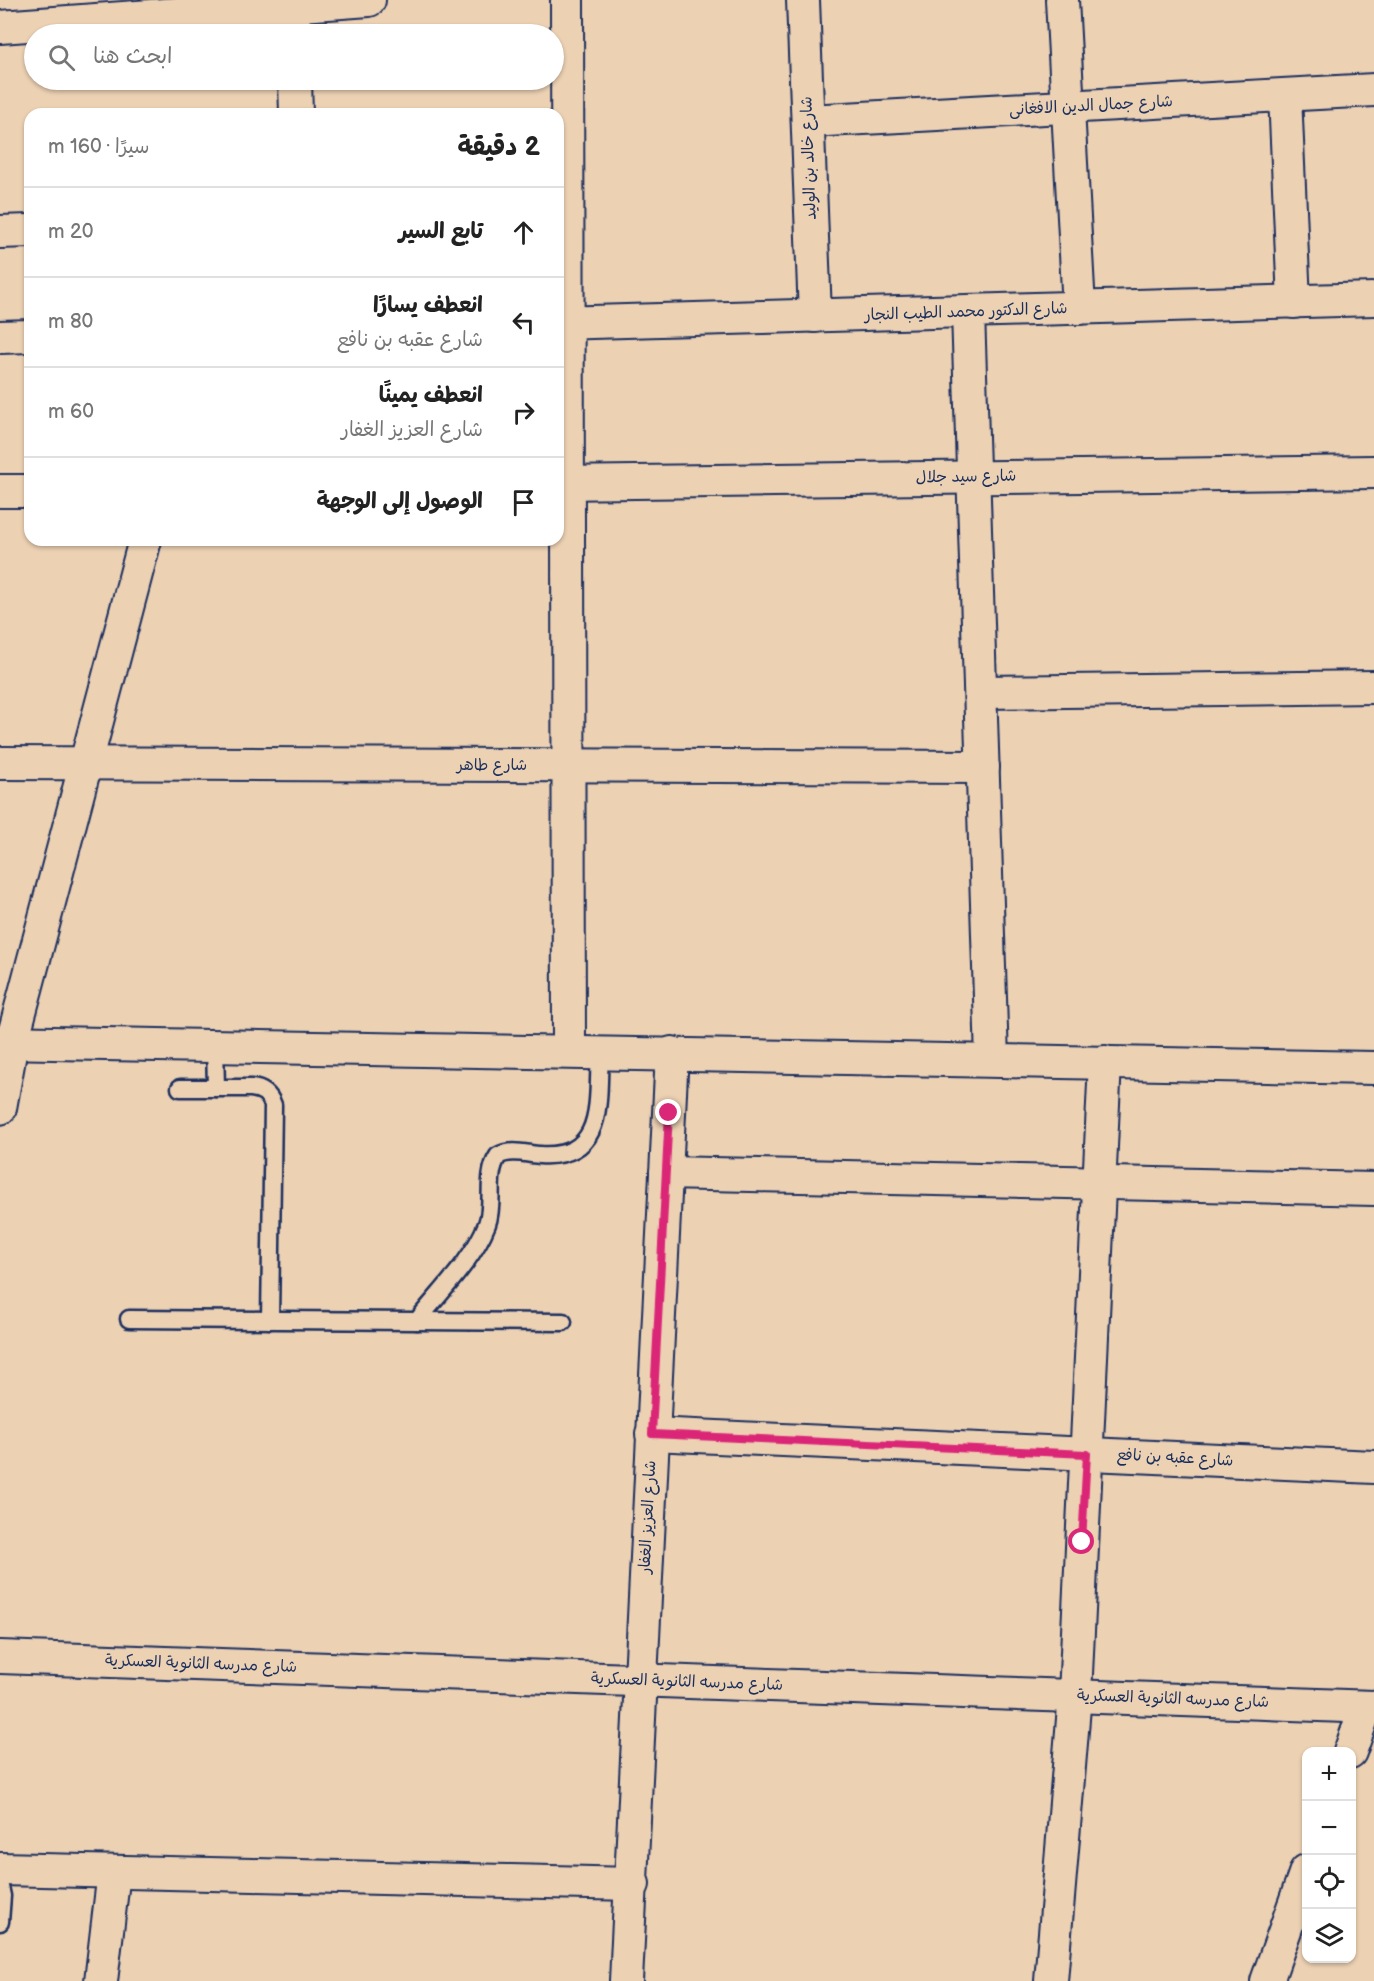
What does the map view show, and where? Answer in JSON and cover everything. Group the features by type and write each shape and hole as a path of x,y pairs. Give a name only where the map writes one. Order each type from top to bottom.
{"street":[{"path":"126,24 293,20 366,0"},
{"path":"564,242 567,0"},
{"name":"شارع خالد بن الوليد","path":"803,0 815,316"},
{"path":"1062,0 1079,308"},
{"path":"0,27 24,26"},
{"path":"295,90 296,108"},
{"name":"شارع جمال الدين الافغانى","path":"808,121 1374,90"},
{"path":"1285,95 1294,302"},
{"path":"0,232 24,231"},
{"name":"شارع الدكتور محمد الطيب النجار","path":"564,323 1374,300"},
{"path":"968,312 993,1060"},
{"path":"0,337 24,336"},
{"name":"شارع سيد جلال","path":"564,483 1374,472"},
{"path":"0,491 24,491"},
{"path":"564,540 569,1051"},
{"path":"0,1108 6,1042 87,763 143,546"},
{"path":"981,692 1374,687"},
{"name":"شارع طاهر","path":"0,763 983,767"},
{"path":"6,1042 1374,1068"},
{"name":"شارع العزيز الغفار","path":"626,1981 633,1884 639,1680 672,1053"},
{"path":"1051,1981 1075,1695 1105,1062"},
{"path":"666,1173 1374,1189"},
{"name":"شارع عقبه بن نافع","path":"652,1434 1374,1467"},
{"name":"شارع مدرسه الثانوية العسكرية","path":"0,1657 1370,1707"},
{"path":"1352,1747 1370,1707"},
{"path":"0,1869 633,1884"},
{"path":"101,1981 114,1872"},
{"path":"1267,1981 1302,1882"}],"lane":[{"path":"215,1045 216,1088"},
{"path":"417,1321 469,1256 483,1233 488,1221 493,1166 498,1156 509,1152 562,1154 571,1152 587,1139 596,1120 600,1052"},
{"path":"180,1088 259,1089 270,1098 273,1105 270,1320"},
{"path":"129,1318 563,1322"},
{"path":"0,1887 2,1896 0,1922"}],"route":[{"path":"669,1113 652,1434 1087,1454 1082,1542"}]}
